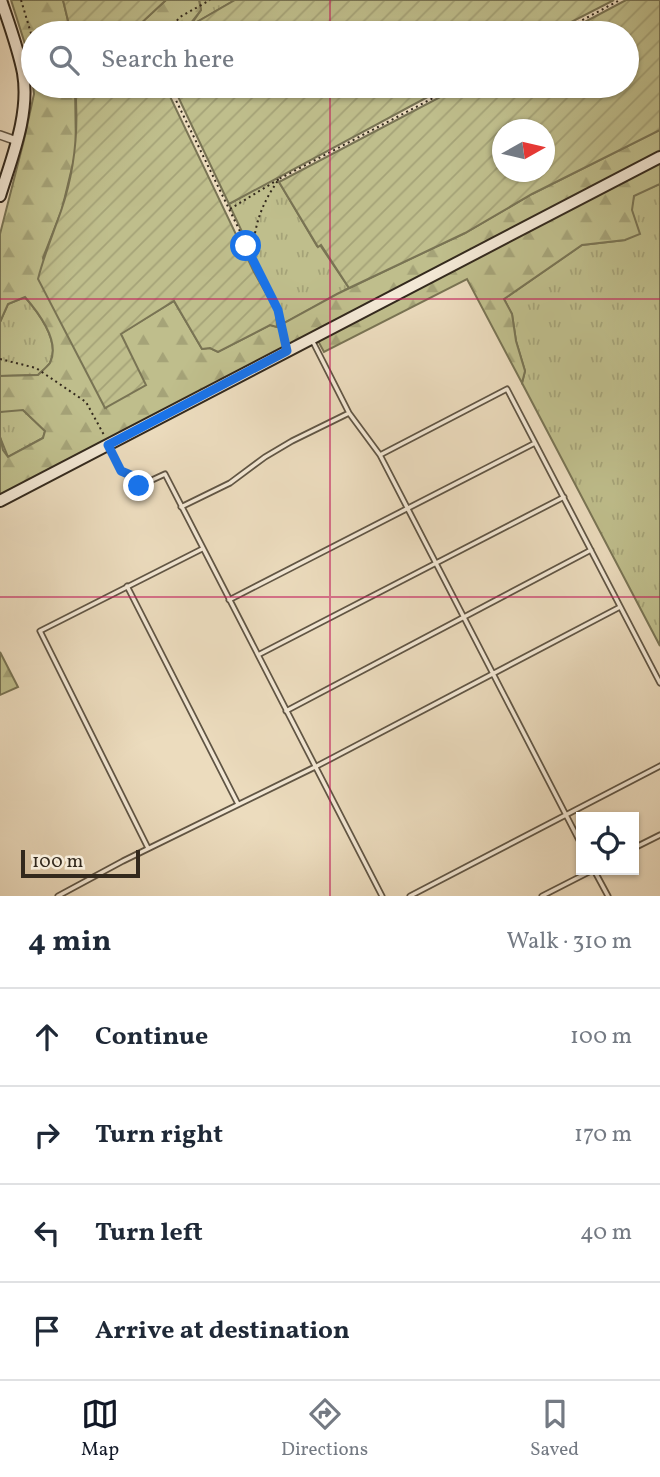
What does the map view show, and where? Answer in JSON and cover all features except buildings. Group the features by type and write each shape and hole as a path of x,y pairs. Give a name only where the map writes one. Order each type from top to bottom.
{"street":[{"path":"1,0 21,68"},
{"path":"0,196 17,141 23,98"},
{"path":"0,135 17,141"},
{"path":"0,501 660,157"}],"lane":[{"path":"312,339 349,413 380,455 576,835"},
{"path":"380,455 507,389 660,683"},
{"path":"181,507 230,483 292,441 349,413"},
{"path":"229,600 535,443"},
{"path":"108,445 121,471 133,476 139,486 165,474 382,896"},
{"path":"257,655 564,497"},
{"path":"148,848 40,631 202,548"},
{"path":"286,711 591,550"},
{"path":"127,586 238,804"},
{"path":"58,896 148,848 315,767 621,607"},
{"path":"410,896 660,766"},
{"path":"639,846 660,835"},
{"path":"542,896 584,875"},
{"path":"597,875 608,896"}],"path":[{"path":"21,0 27,21"},
{"path":"176,21 210,0"},
{"path":"581,21 620,0"},
{"path":"175,98 257,271 271,292 287,351"},
{"path":"229,210 279,179 433,98"},
{"path":"251,256 255,227 264,201 279,179"},
{"path":"0,359 37,368 86,402 108,445"}],"green space":[{"path":"11,0 63,0 68,21 21,21 21,32"},
{"path":"63,0 166,0 143,21 68,21"},
{"path":"166,0 199,0 201,10 192,21 143,21"},
{"path":"199,0 235,0 199,21 193,21 201,10"},
{"path":"235,0 614,0 573,21 199,21"},
{"path":"626,0 660,0 660,130 532,194 465,233 349,288 321,245 318,247 279,182 438,98 639,98 639,21 587,21"},
{"path":"33,98 75,98 76,151 62,209 43,258 75,347 106,407 120,334 174,301 202,349 210,348 218,352 270,325 277,327 337,294 465,233 532,194 660,130 660,154 0,495 0,437 8,457 43,438 45,431 23,410 0,412 0,376 38,375 50,363 53,354 46,327 25,297 8,304 0,322 0,234"},
{"path":"75,98 171,98 254,272 276,311 277,327 270,325 218,352 210,348 202,349 174,301 121,334 146,385 105,408 38,279 66,196 73,165"},
{"path":"179,98 426,98 229,204"},
{"path":"660,161 660,184 634,196 632,210 640,234 625,240 582,245 504,299 512,314 516,341 525,371 522,383 467,279 324,352 317,339"},
{"path":"276,177 317,246 320,245 349,288 283,324 276,302 229,204"},
{"path":"660,184 660,646 522,383 525,371 516,341 512,314 504,299 582,245 625,240 634,195"},
{"path":"25,297 46,327 53,354 50,363 38,375 0,376 0,322 8,304"},
{"path":"23,410 45,431 43,438 8,457 0,437 0,412"},
{"path":"0,652 18,687 0,695"}],"route":[{"path":"139,486 133,476 121,471 108,445 287,351 271,292 257,271 246,246"}]}
